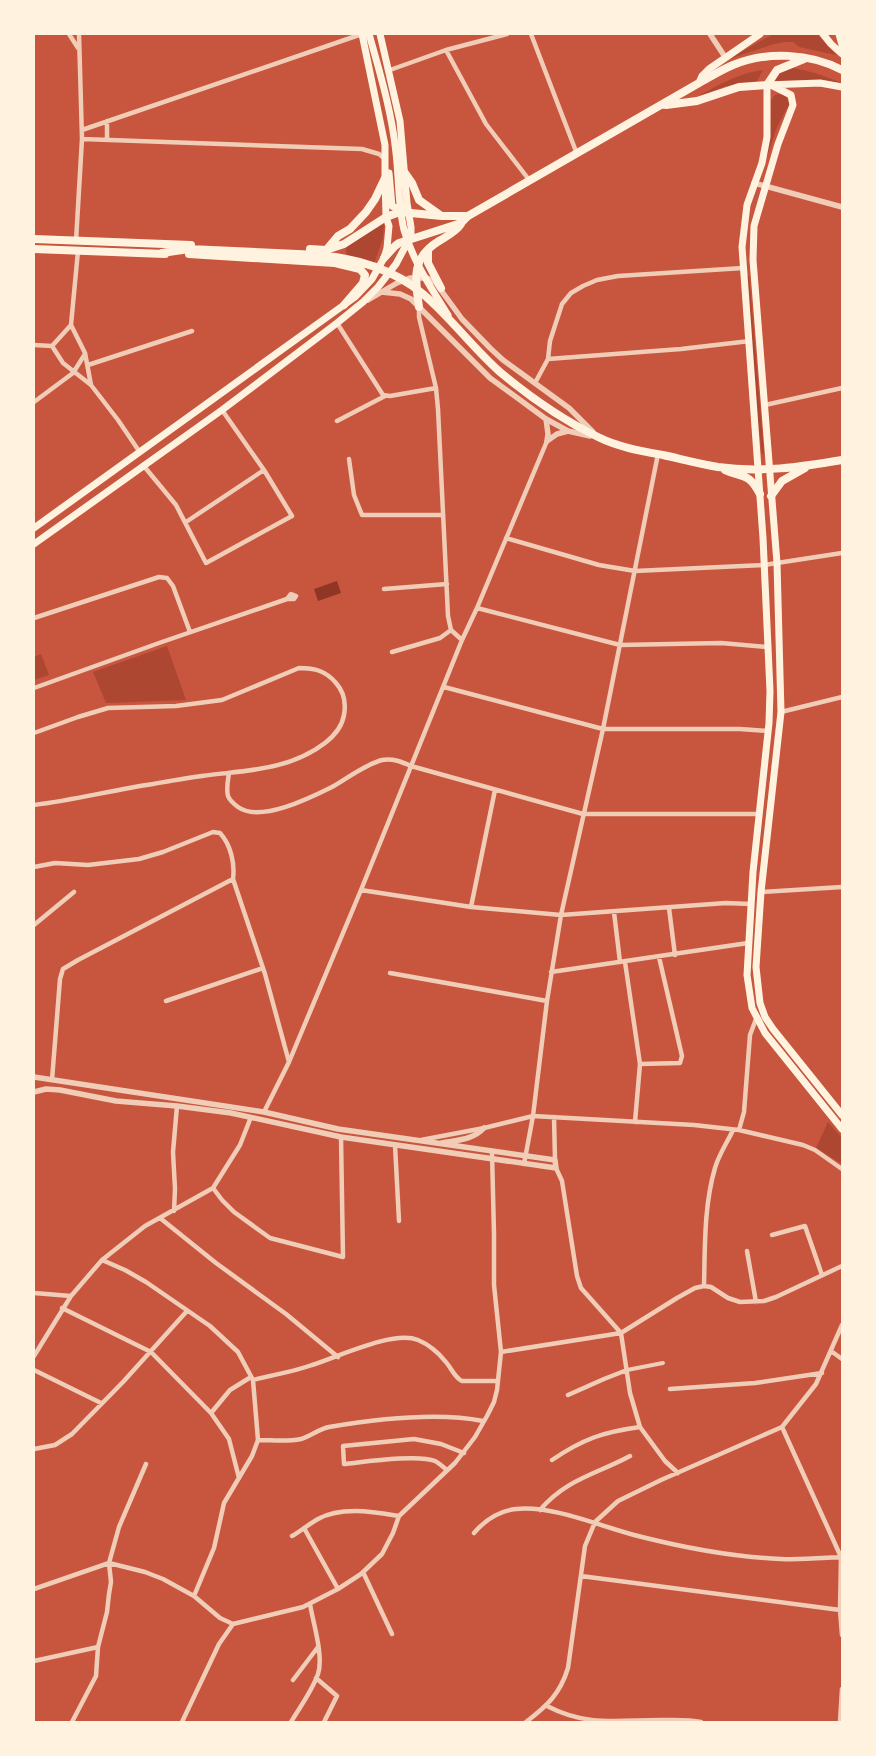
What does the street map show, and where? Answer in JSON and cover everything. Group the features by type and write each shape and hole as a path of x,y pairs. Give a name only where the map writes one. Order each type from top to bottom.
{"highway":[{"path":"419,307 415,278 420,261 429,249 456,230 468,216 699,83 732,65 748,60 775,57 808,58 842,70"},
{"path":"661,105 697,101 739,87 769,85 778,70 808,58"},
{"path":"405,173 412,183 419,200 442,216"},
{"path":"324,250 338,236 350,229 366,212 375,199 384,178"},
{"path":"324,250 344,244 386,217 400,212 442,216 468,216"},
{"path":"384,258 395,246 408,240 461,223"},
{"path":"34,239 339,250 345,252 346,255 335,263"},
{"path":"34,249 335,263 357,267 364,271 363,283 344,305"},
{"path":"162,254 189,249 319,255 357,261 380,269 418,290 500,372 529,395 562,417 598,438 622,446 719,467 747,476 753,481 760,494"},
{"path":"429,249 428,263 441,288"},
{"path":"719,467 770,469 808,466 842,460"},
{"path":"771,496 782,481 808,466"}],"main road":[{"path":"362,34 385,145 392,206 400,208 407,203"},
{"path":"369,34 395,143 404,230 420,268 454,326"},
{"path":"34,544 222,410 337,324 363,302 391,272 408,240 411,227 407,203 400,121 390,70 380,34"},
{"path":"699,83 704,73 760,34"},
{"path":"823,34 842,54"},
{"path":"839,34 842,45"},
{"path":"769,85 820,83 842,86"},
{"path":"769,85 791,95 793,102 765,186 754,226 753,246 777,563 781,712 760,892 756,967 762,1010 773,1029 842,1115"},
{"path":"769,85 765,150 748,205 742,247 759,469 770,691 768,731 750,904 747,975 749,994 756,1019 765,1033 842,1129"},
{"path":"34,528 355,297 368,284 384,258 388,238 389,226 386,217 384,178 385,145"}],"street":[{"path":"69,34 78,49"},
{"path":"76,241 82,139 79,34"},
{"path":"82,130 362,34"},
{"path":"390,70 446,50 507,34"},
{"path":"531,34 578,154"},
{"path":"710,34 726,57"},
{"path":"446,50 486,124 530,181"},
{"path":"107,121 107,140"},
{"path":"82,139 362,149 379,154 384,159"},
{"path":"754,183 842,207"},
{"path":"78,251 71,325 85,353 91,385"},
{"path":"535,383 548,360 552,336 562,304 571,293 583,286 597,280 618,276 743,268"},
{"path":"363,302 397,283 415,278 427,278 435,282 462,319 503,360 569,408 598,438"},
{"path":"381,292 389,292 411,298 490,378 546,419 568,431 598,438"},
{"path":"419,307 419,317 436,388 438,409 448,616 451,630 462,640"},
{"path":"337,324 381,393 385,396"},
{"path":"34,346 52,346 71,325"},
{"path":"88,365 192,331"},
{"path":"548,360 750,342"},
{"path":"52,346 63,363 91,385 118,420 138,452"},
{"path":"34,402 73,372 85,353"},
{"path":"337,421 385,396 436,388"},
{"path":"764,405 842,388"},
{"path":"143,465 176,505 206,563 292,516 264,470 222,410"},
{"path":"264,1112 289,1062 412,766 462,640 548,441 546,419"},
{"path":"548,441 557,434 568,431"},
{"path":"524,1164 533,1116 546,1001 560,915 603,729 658,454"},
{"path":"349,459 354,495 362,515 443,515"},
{"path":"186,522 264,470"},
{"path":"506,538 599,565 635,571 764,565 842,554"},
{"path":"34,618 159,577 167,578 173,586 190,632"},
{"path":"384,590 447,584"},
{"path":"34,688 287,599"},
{"path":"477,608 620,645 721,643 768,647"},
{"path":"392,652 440,638 451,630"},
{"path":"34,733 91,712 108,708 176,706 222,700 299,668 311,668 332,678 341,692 345,709 340,726 330,739 311,752 285,764 248,772 150,784 34,805"},
{"path":"444,687 603,729 740,729 768,731"},
{"path":"781,712 842,697"},
{"path":"229,773 227,793 230,800 244,811 254,812 270,811 291,805 332,787 360,770 383,760 393,759 583,814 759,814"},
{"path":"471,906 496,790"},
{"path":"34,868 54,863 88,865 140,859 218,831 223,836 232,855 235,868 233,879 263,968 289,1062"},
{"path":"52,1080 60,979 63,970 86,955 233,879"},
{"path":"760,892 842,887"},
{"path":"361,890 471,906 560,915 726,903 750,904"},
{"path":"34,925 74,892"},
{"path":"669,908 675,955"},
{"path":"614,912 640,1064 634,1122"},
{"path":"551,972 748,943"},
{"path":"640,1064 680,1063 682,1056 659,957"},
{"path":"166,1001 263,968"},
{"path":"390,973 546,1001"},
{"path":"739,1130 744,1112 750,1035 756,1019"},
{"path":"34,1078 264,1112 338,1129 556,1160"},
{"path":"34,1092 60,1090 116,1101 177,1106 252,1117 298,1129 342,1137 556,1168"},
{"path":"174,1211 173,1152 177,1106"},
{"path":"415,1140 484,1128 533,1116 694,1125 739,1130 810,1147 842,1169"},
{"path":"34,1356 62,1308 102,1260 133,1234 212,1188 240,1145 252,1117"},
{"path":"554,1117 556,1168 562,1181 577,1276 581,1288 621,1333 630,1393 640,1427 665,1461 678,1473"},
{"path":"437,1144 470,1138 484,1128"},
{"path":"704,1286 705,1241 710,1188 718,1159 733,1130"},
{"path":"212,1188 234,1212 270,1238 343,1258 342,1137"},
{"path":"395,1145 399,1221"},
{"path":"34,1589 109,1562 163,1579 194,1596 220,1618 233,1624 310,1604 338,1590 363,1572 382,1554 399,1516 464,1453 494,1402 501,1352 494,1285 492,1152"},
{"path":"160,1218 216,1263 286,1314 338,1357"},
{"path":"772,1235 805,1226 822,1275"},
{"path":"747,1251 756,1302"},
{"path":"102,1260 126,1270 146,1282 210,1326 232,1345 244,1361 252,1379 258,1440 252,1456 224,1503 214,1548 194,1596"},
{"path":"501,1352 621,1333 695,1288 711,1287 728,1298 740,1302 756,1302 776,1297 842,1266"},
{"path":"34,1293 71,1296"},
{"path":"62,1308 151,1352 211,1413 230,1439 239,1478"},
{"path":"34,1449 46,1448 63,1441 72,1434 151,1352 187,1311"},
{"path":"526,1722 546,1706 558,1692 568,1668 585,1546 595,1522 618,1501 782,1427 809,1395 822,1373 842,1325"},
{"path":"211,1413 230,1390 252,1379 301,1369 392,1339 411,1338 422,1342 445,1360 458,1379 462,1381 498,1381"},
{"path":"831,1351 842,1358"},
{"path":"568,1395 604,1378 627,1370 662,1363"},
{"path":"34,1370 101,1403"},
{"path":"670,1389 748,1384 822,1373"},
{"path":"258,1440 296,1440 323,1428 386,1420 440,1416 483,1421"},
{"path":"552,1460 580,1442 595,1436 640,1427"},
{"path":"782,1427 841,1557 840,1610 842,1635"},
{"path":"447,1470 436,1461 423,1458 344,1464 343,1446 414,1439 441,1444 464,1453"},
{"path":"540,1510 549,1499 584,1477 630,1456"},
{"path":"72,1722 96,1676 98,1648 110,1594 109,1562 119,1527 146,1464"},
{"path":"474,1533 482,1524 502,1513 514,1509 540,1510 595,1522 637,1536 717,1553 782,1559 841,1557"},
{"path":"292,1536 318,1519 336,1513 358,1512 399,1516"},
{"path":"304,1528 338,1590"},
{"path":"363,1572 392,1634"},
{"path":"580,1576 840,1610"},
{"path":"291,1722 316,1678 319,1666 318,1647 310,1604"},
{"path":"182,1722 219,1644 233,1624"},
{"path":"294,1680 318,1647"},
{"path":"34,1661 98,1648"},
{"path":"316,1678 337,1696 324,1722"},
{"path":"840,1722 842,1689"},
{"path":"546,1706 581,1720 690,1720 700,1722"}],"shaded area":[{"path":"773,34 817,34 836,55 799,47 793,42 785,42 729,59"},
{"path":"794,68 842,83 819,80 771,81 783,69"},
{"path":"763,70 757,81 726,86 697,97 737,77"},
{"path":"775,95 786,96 789,104 777,127 763,168 770,139 771,100"},
{"path":"384,224 383,238 374,264 347,256 345,245"},
{"path":"749,275 764,453 762,455 758,421 755,414 744,280"},
{"path":"337,581 341,593 318,601 314,589"},
{"path":"167,646 186,700 106,703 93,672"},
{"path":"41,654 49,675 34,680 34,657"},
{"path":"828,1122 842,1138 842,1164 816,1148"}]}
